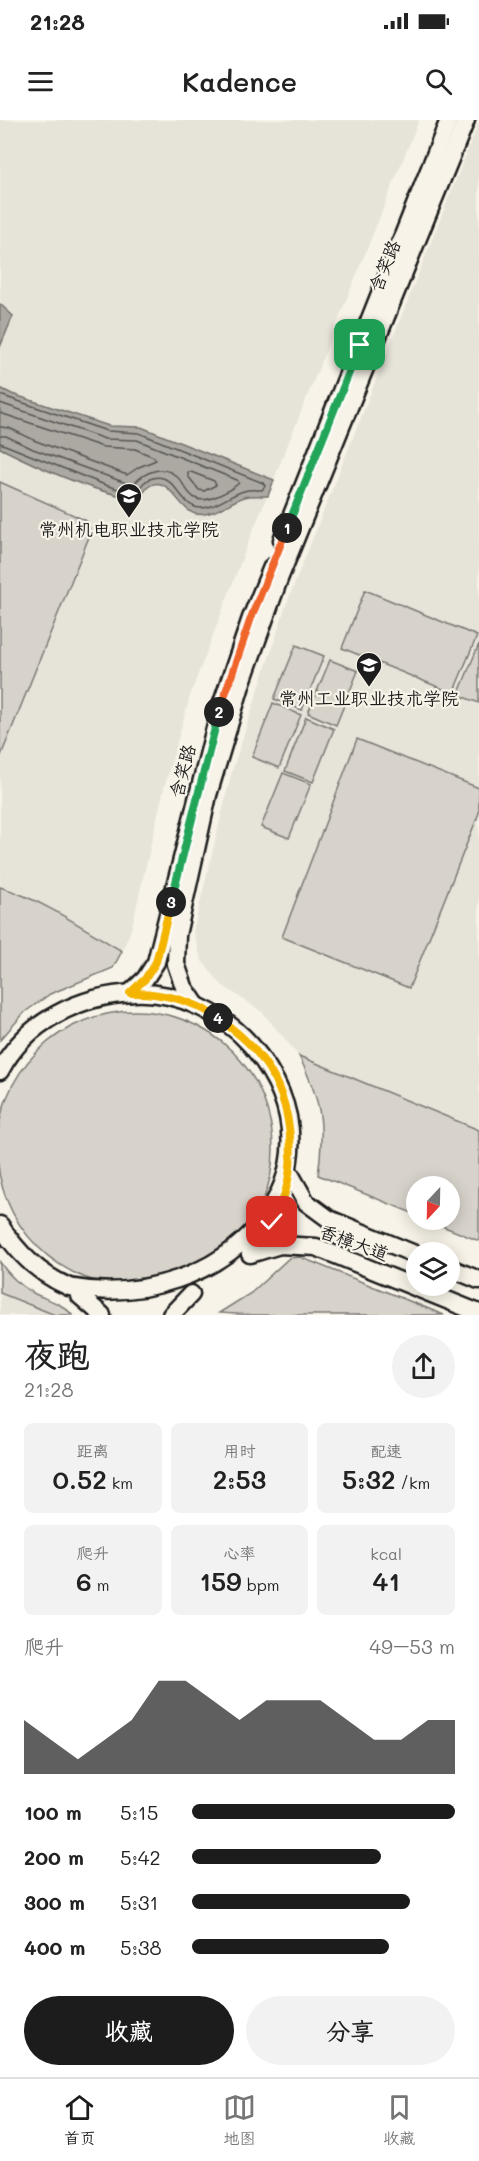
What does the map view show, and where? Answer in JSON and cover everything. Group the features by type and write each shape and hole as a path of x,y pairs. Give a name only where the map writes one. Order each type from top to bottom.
{"street":[{"name":"含笑路","path":"130,993 145,979 156,962 219,712 251,618 449,120"},
{"name":"含笑路","path":"197,1006 184,987 176,964 177,935 208,795 238,693 279,579 466,120"},
{"path":"1,1067 28,1035 66,1008 93,998 130,993 167,996 197,1006 210,1012 244,1037 263,1060 276,1082 286,1110 291,1153 287,1183 276,1216 261,1241 227,1273"},
{"name":"香樟大道","path":"289,1172 306,1202 329,1219 406,1250"},
{"path":"0,1225 19,1252 53,1280 87,1296 111,1302 141,1304"},
{"name":"香樟大道","path":"247,1256 280,1245 316,1247 479,1313"},
{"path":"460,1272 479,1280"},
{"path":"70,1288 102,1315"},
{"path":"167,1308 175,1299 197,1290"}],"shaded area":[{"name":"常州机电职业技术学院","path":"0,120 419,120 248,543 191,693 163,792 131,930 122,951 64,917 16,892 0,887"},
{"name":"常州工业职业技术学院","path":"479,122 479,1130 299,1056 262,1012 222,985 202,961 193,932 232,771 286,605"},
{"path":"0,482 87,521 91,532 0,758"},
{"path":"365,590 477,636 453,693 342,648"},
{"path":"479,644 479,703 458,695"},
{"path":"296,645 324,656 302,710 274,699"},
{"path":"330,660 358,671 336,725 308,713"},
{"path":"273,703 301,715 279,768 252,757"},
{"path":"306,717 334,729 313,782 285,771"},
{"path":"357,739 479,788 479,813 409,988 282,937"},
{"path":"283,773 311,784 289,838 261,827"},
{"path":"0,887 32,899 122,951 113,968 50,994 25,1012 0,1040"},
{"path":"121,1011 162,1013 188,1021 223,1042 242,1061 257,1084 263,1096 273,1135 271,1176 263,1202 242,1237 223,1256 200,1271 188,1277 149,1287 108,1285 82,1277 47,1256 20,1226 7,1202 -1,1176 -1,1122 7,1096 28,1061 47,1042 70,1027 82,1021"},
{"path":"299,1056 479,1130 479,1241 452,1230 460,1230 460,1176 406,1176 406,1211 318,1175 321,1127 313,1087"},
{"path":"300,1257 444,1315 219,1313 251,1293 289,1258"},
{"path":"0,1262 25,1288 60,1305 72,1315 55,1315 0,1293"},
{"path":"0,1293 55,1315 0,1315"}],"water":[{"path":"0,304 13,316 0,347"},
{"path":"0,388 109,426 141,427 274,480 268,496 244,497 215,511 202,514 190,511 161,484 148,487 139,498 87,486 0,448"}],"place":[{"name":"常州机电职业技术学院","path":"129,519"},
{"name":"常州工业职业技术学院","path":"369,688"}],"route":[{"path":"272,1222 287,1183 291,1153 286,1110 276,1082 263,1060 244,1037 210,1012 167,996 130,993 145,979 156,962 190,819 219,712 251,618 360,345"}]}
